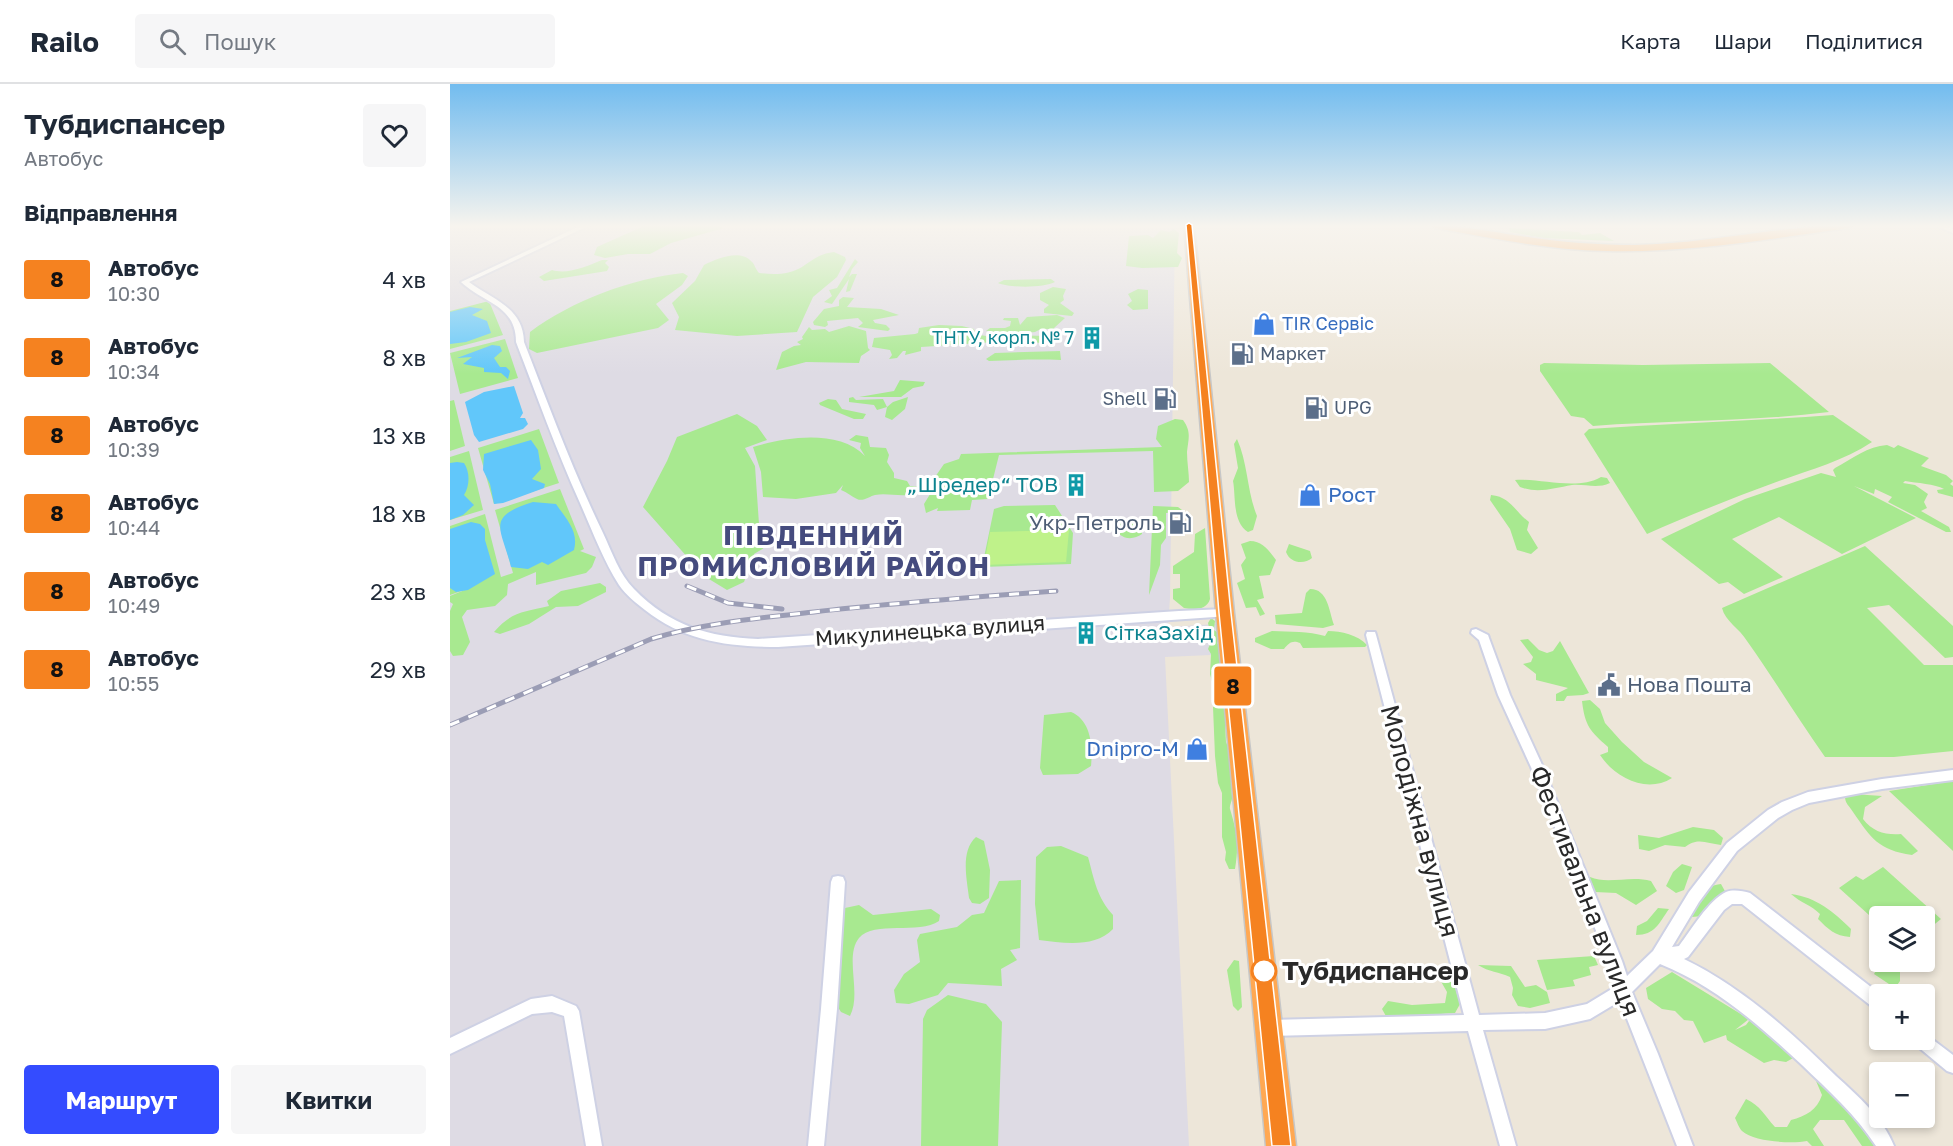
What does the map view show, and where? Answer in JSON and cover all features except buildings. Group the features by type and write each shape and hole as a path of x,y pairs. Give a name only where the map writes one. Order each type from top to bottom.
{"highway":[{"path":"1195,275 1225,613 1281,1146"}],"street":[{"name":"Микулинецька вулиця","path":"480,275 464,282 500,303 522,334 520,342 568,468 595,528 627,588 639,600 683,629 701,636 742,643 1225,613"},
{"name":"Молодіжна вулиця","path":"1371,635 1473,1023 1508,1146"},
{"name":"Фестивальна вулиця","path":"1480,635 1537,767 1615,961 1623,990 1650,1054 1684,1146"},
{"path":"1269,1028 1545,1021 1590,1011 1623,990 1658,956 1694,897 1732,847 1787,806 1808,798 1851,789 1953,775"},
{"path":"816,1146 830,1009 837,882"},
{"path":"1658,956 1683,952 1719,904 1730,897 1745,898 1869,995"},
{"path":"1658,956 1691,970 1762,1019 1856,1106 1873,1125 1886,1146"},
{"path":"450,1046 531,1007 552,1004 570,1011 594,1146"},
{"path":"1935,1050 1953,1065"}],"shaded area":[{"path":"450,275 1174,275 1168,627 1232,623 1234,654 1165,657 1189,1146 450,1146"}],"green space":[{"path":"544,275 585,275 544,281 539,277"},
{"path":"699,275 838,275 813,297 797,332 737,336 675,330 679,317 672,303"},
{"path":"845,275 850,275 849,277 857,275 850,291 846,292 849,279 832,304 824,302 832,296 829,290 837,288"},
{"path":"664,276 688,276 682,285 656,304 669,320 658,328 537,353 529,349 530,332 564,310 623,286"},
{"path":"1051,279 1055,282 1027,287 998,283 1004,280"},
{"path":"1053,287 1066,289 1064,300 1060,303 1074,313 1072,316 1044,313 1044,309 1049,305 1040,300 1040,293"},
{"path":"1138,289 1148,290 1148,309 1133,310 1127,305 1132,301 1128,294"},
{"path":"843,297 854,298 847,307 881,309 899,315 873,320 875,323 886,325 890,329 888,331 858,327 863,323 858,318 827,321 828,325 825,327 814,325 813,322 824,309 839,306 839,300"},
{"path":"489,301 503,335 450,349 450,311"},
{"path":"1057,315 1065,318 1053,329 1016,334 986,331 990,328 1010,326 1011,321 1003,320 1004,318 1018,318 1020,325 1027,317"},
{"path":"939,325 974,329 975,334 986,336 995,342 921,347 921,351 905,355 906,351 903,351 897,358 889,359 892,355 890,350 872,347 874,338 915,334 918,333 919,328"},
{"path":"849,326 866,331 870,350 861,356 859,363 806,362 776,370 782,352 801,345 797,342 803,339 809,327 812,330 825,329 829,332"},
{"path":"1002,335 1049,336 1058,339 1052,343 1017,342 997,338"},
{"path":"505,339 518,378 460,394 450,353"},
{"path":"1060,351 1061,360 989,361 986,359 995,353"},
{"path":"1544,363 1643,365 1770,363 1829,412 1770,418 1593,426 1584,418 1571,416 1540,371 1540,365"},
{"path":"900,380 925,382 923,386 913,388 901,397 859,397 894,391"},
{"path":"853,397 856,400 883,399 887,407 877,410 874,405 849,402 849,398"},
{"path":"908,397 905,409 892,420 885,417 887,407 893,402"},
{"path":"828,399 836,400 842,409 866,414 863,419 854,419 820,405 819,403"},
{"path":"454,400 465,446 450,451 450,401"},
{"path":"737,414 757,426 767,440 745,448 755,466 759,524 772,543 754,554 744,582 727,590 704,576 643,507 677,437"},
{"path":"1833,415 1872,442 1839,460 1729,500 1647,534 1584,434 1589,429"},
{"path":"1175,419 1183,420 1188,428 1189,436 1187,452 1189,482 1178,491 1154,492 1153,451 999,455 988,499 972,500 970,510 937,511 938,508 926,513 924,504 935,486 935,477 944,464 959,459 961,454 1162,447 1156,439 1158,426"},
{"path":"539,429 559,483 494,504 478,448"},
{"path":"856,435 868,437 870,447 886,448 889,455 887,462 894,473 894,478 907,481 910,486 922,487 922,490 911,495 881,494 859,500 841,490 843,485 836,493 796,499 763,497 761,472 753,447 796,438 827,439 854,447 865,456 860,448 861,443 849,440"},
{"path":"1237,439 1257,516 1253,530 1248,532 1239,522 1236,508 1233,481 1238,468 1234,444"},
{"path":"1887,445 1894,448 1898,445 1929,458 1921,466 1946,475 1953,481 1950,484 1953,486 1953,497 1938,493 1937,490 1944,489 1936,486 1905,481 1903,483 1915,485 1928,494 1924,502 1927,508 1921,511 1949,527 1951,532 1946,532 1888,502 1892,497 1890,496 1875,489 1874,494 1854,486 1916,518 1842,554 1779,517 1732,539 1783,577 1744,594 1728,582 1719,584 1661,539 1745,499 1821,473 1836,477 1833,470 1835,468 1867,450"},
{"path":"469,451 483,510 450,520 450,457"},
{"path":"1601,477 1607,478 1610,483 1540,490 1520,487 1515,480 1570,484"},
{"path":"560,489 584,549 580,551 596,557 592,567 586,573 536,585 536,572 508,584 507,595 495,606 467,610 462,617 470,642 463,655 453,656 450,651 450,611 453,604 450,602 450,596 467,589 450,595 450,526 485,514 501,577 513,573 495,510"},
{"path":"1491,495 1508,502 1529,522 1527,530 1538,548 1531,554 1517,550 1510,529 1490,500"},
{"path":"1055,505 1073,533 1071,564 982,567 994,509 1004,506"},
{"path":"1153,506 1178,507 1190,516 1178,512 1166,513 1166,538 1161,545 1160,565 1149,595"},
{"path":"1121,519 1143,519 1142,534 1130,538 1119,534"},
{"path":"1205,528 1210,599 1203,607 1184,608 1173,599 1173,589 1180,588 1180,574 1173,574 1173,566 1194,552 1195,534"},
{"path":"1069,530 1066,562 984,565 990,532"},
{"path":"1250,541 1262,545 1276,560 1270,575 1259,576 1264,598 1257,600 1265,614 1260,616 1256,607 1246,608 1237,583 1245,579 1241,565 1246,558 1241,544"},
{"path":"1289,544 1310,551 1312,558 1305,562 1294,561 1286,552"},
{"path":"1865,546 1953,626 1953,657 1945,658 1889,605 1867,608 1924,665 1953,665 1953,751 1894,757 1825,757 1744,637 1724,613 1722,608"},
{"path":"600,583 606,587 606,592 578,606 556,607 529,624 500,634 494,632 513,616 549,606 547,601 561,591"},
{"path":"1310,589 1316,590 1324,597 1334,625 1323,628 1276,624 1275,615 1302,613 1306,593"},
{"path":"1211,618 1215,621 1214,630 1218,633 1217,643 1221,649 1219,654 1222,658 1220,683 1224,692 1222,696 1226,742 1229,750 1232,798 1230,809 1237,839 1235,869 1229,869 1225,860 1226,852 1222,837 1222,793 1218,783 1215,756 1213,707 1216,697 1210,674 1211,654 1207,637 1210,632 1208,623"},
{"path":"1272,631 1306,632 1325,636 1328,631 1338,632 1354,636 1367,645 1365,647 1303,648 1300,643 1293,642 1284,649 1271,649 1255,642 1255,638"},
{"path":"1528,639 1539,650 1547,653 1553,651 1560,641 1589,693 1567,696 1564,701 1556,701 1556,694 1568,688 1536,680 1536,674 1523,664 1531,662 1533,657 1520,640"},
{"path":"1590,700 1600,709 1605,723 1622,742 1644,762 1672,778 1662,783 1642,784 1614,771 1600,755 1608,752 1608,747 1593,732 1587,722 1582,701"},
{"path":"1071,712 1078,716 1087,727 1092,750 1091,766 1078,774 1043,775 1040,768 1044,715"},
{"path":"1953,781 1953,851 1889,791"},
{"path":"1853,794 1882,796 1865,807 1863,819 1880,832 1901,834 1918,851 1912,855 1900,853 1876,841 1846,803 1845,796"},
{"path":"1693,827 1714,830 1723,838 1721,845 1698,841 1685,847 1665,845 1649,851 1639,849 1638,835 1659,838"},
{"path":"976,837 984,841 990,870 989,898 980,904 972,903 969,898 966,874 968,850"},
{"path":"1061,846 1088,857 1100,895 1113,915 1113,929 1106,935 1079,943 1039,940 1035,904 1036,857 1047,847"},
{"path":"1682,864 1692,867 1684,890 1676,893 1666,886 1673,872"},
{"path":"1883,867 1926,906 1869,906 1869,915 1839,888 1856,876 1863,880"},
{"path":"1590,877 1604,880 1643,879 1651,881 1657,891 1636,905 1616,893 1595,892 1587,884"},
{"path":"1021,880 1020,948 1010,950 1017,960 1001,969 1002,986 948,983 938,995 909,1004 896,1003 894,990 904,974 920,962 917,940 920,934 957,927 972,915 984,913 999,881"},
{"path":"1721,884 1726,893 1712,903 1702,916 1692,917 1700,895 1709,888"},
{"path":"1791,894 1809,898 1831,911 1851,929 1850,937 1836,934 1829,929 1818,919 1820,914"},
{"path":"859,905 873,915 931,909 940,915 939,921 930,925 875,930 859,938 853,955 854,997 850,1016 841,1012 833,999 840,913 845,908"},
{"path":"1658,908 1669,909 1652,930 1636,935 1637,926 1647,921"},
{"path":"1935,914 1941,919 1935,924"},
{"path":"1594,956 1598,965 1589,967 1591,975 1573,980 1575,986 1547,990 1537,960"},
{"path":"1234,960 1239,961 1242,1007 1238,1011 1233,1006 1227,970"},
{"path":"1478,965 1511,966 1525,987 1536,985 1547,992 1550,1003 1530,1008 1518,1006 1512,995 1510,977"},
{"path":"1435,971 1446,972 1453,981 1460,1004 1455,1013 1387,1018 1382,1009 1388,1001 1412,1005 1445,1003 1447,992"},
{"path":"1672,972 1749,1019 1735,1030 1746,1025 1752,1017 1795,1057 1786,1062 1774,1060 1764,1063 1727,1040 1726,1035 1704,1043 1693,1021 1684,1020 1675,1011 1662,1009 1648,999 1646,988"},
{"path":"1875,972 1900,972 1900,981 1898,984 1889,984 1874,974"},
{"path":"948,995 986,1004 1002,1022 998,1146 921,1146 923,1019 927,1010"},
{"path":"1816,1081 1833,1092 1851,1109 1867,1128 1876,1146 1862,1146 1844,1120 1820,1120 1813,1129 1824,1146 1812,1146 1807,1141 1764,1140 1748,1135 1740,1128 1735,1118 1746,1099 1759,1108 1775,1127 1787,1127 1791,1120 1806,1114 1817,1105 1822,1095"}],"water":[{"path":"470,307 483,309 472,315 487,321 491,333 466,342 450,344 450,312"},
{"path":"492,345 500,346 502,351 494,358 500,367 506,367 510,371 508,379 501,373 484,372 484,368 463,364 472,357 457,358"},
{"path":"514,386 523,413 520,418 525,418 528,424 523,429 479,442 474,435 465,402 484,392"},
{"path":"531,440 538,450 541,469 532,479 545,484 544,488 494,504 490,484 483,470 484,454"},
{"path":"450,463 464,463 466,467 468,483 464,495 474,505 463,515 450,520"},
{"path":"533,502 556,504 573,531 574,550 548,565 542,562 528,569 511,567 501,534 502,519 508,513"},
{"path":"471,522 480,524 485,529 485,540 495,574 468,590 456,592 450,588 450,529"}],"railway":[{"path":"687,586 728,603 782,609"},
{"path":"450,725 651,639 671,633 752,619 935,600 1056,591"}],"bus line":[{"name":"8","path":"1193,275 1225,613 1262,947 1281,1146"}],"place":[{"name":"TIR Сервіс","path":"1264,324"},
{"name":"ТНТУ, корп. № 7","path":"1092,338"},
{"name":"Маркет","path":"1242,354"},
{"name":"Shell","path":"1165,399"},
{"name":"UPG","path":"1316,408"},
{"name":"„Шредер“ ТОВ","path":"1076,485"},
{"name":"Рост","path":"1310,495"},
{"name":"Укр-Петроль","path":"1180,523"},
{"name":"СіткаЗахід","path":"1086,633"},
{"name":"Нова Пошта","path":"1609,685"},
{"name":"Dnipro-M","path":"1197,749"},
{"name":"Тубдиспансер","path":"1264,971"}],"district":[{"name":"ПІВДЕННИЙ ПРОМИСЛОВИЙ РАЙОН","path":"814,552"}]}
